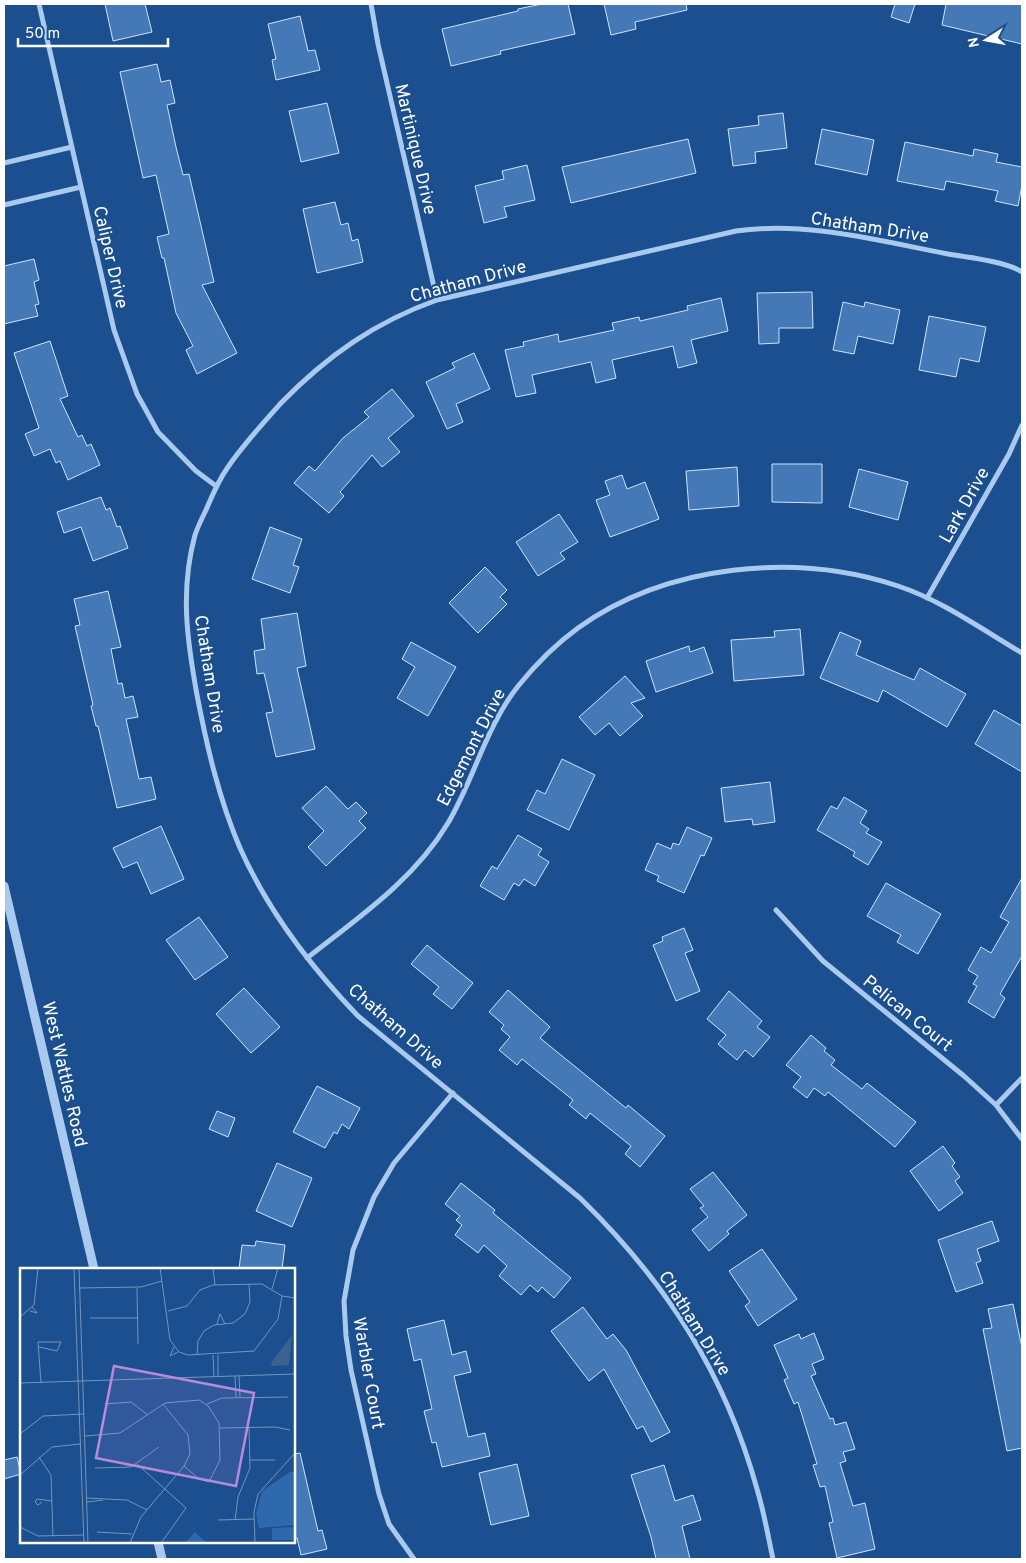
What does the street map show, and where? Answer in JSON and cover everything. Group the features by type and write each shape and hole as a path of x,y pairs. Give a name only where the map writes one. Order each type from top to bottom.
{"street":[{"name":"Caliper Drive","path":"39,4 114,330 137,394 158,432 196,470 216,486"},
{"name":"Martinique Drive","path":"372,4 378,44 437,300"},
{"path":"4,163 72,147"},
{"path":"4,205 81,187"},
{"name":"Chatham Drive","path":"773,1559 757,1489 738,1432 724,1397 701,1351 672,1304 630,1250 580,1198 358,1016 332,989 307,958 289,934 262,891 240,848 224,804 199,705 188,649 185,619 186,581 196,532 216,486 228,467 272,413 308,376 352,342 415,308 437,300 760,228 828,232 989,261 1022,272"},
{"name":"Lark Drive","path":"927,598 1009,454 1022,425"},
{"name":"Edgemont Drive","path":"307,958 390,892 417,864 448,823 499,717 518,686 551,650 579,628 610,608 645,592 688,579 734,570 784,566 834,571 900,586 927,598 1022,653"},
{"name":"West Wattles Road","path":"4,886 94,1268"},
{"name":"Pelican Court","path":"776,910 823,961 964,1076 996,1105 1022,1139"},
{"path":"996,1105 1022,1078"},
{"name":"Warbler Court","path":"414,1559 389,1524 379,1494 351,1370 346,1336 344,1301 353,1250 374,1196 394,1164 453,1093"},
{"path":"158,1543 162,1559"}],"building":[{"path":"105,4 145,4 152,32 113,41"},
{"path":"542,4 568,4 575,34 500,51 501,54 451,66 442,29"},
{"path":"604,4 686,4 687,10 635,22 636,29 611,35"},
{"path":"895,4 915,4 909,23 891,17"},
{"path":"946,4 1022,4 1022,44 942,25"},
{"path":"300,16 308,51 315,50 320,70 276,80 272,60 276,59 268,24"},
{"path":"157,64 161,82 170,80 175,103 167,105 176,147 183,175 189,174 214,282 202,285 237,353 197,374 186,350 193,346 176,313 164,258 162,258 157,237 169,234 156,175 143,178 120,72"},
{"path":"327,103 339,153 301,162 289,111"},
{"path":"783,113 787,148 755,152 756,163 733,166 728,129 759,125 758,116"},
{"path":"822,129 874,140 867,175 815,164"},
{"path":"688,139 696,173 571,203 562,167"},
{"path":"905,142 973,156 974,149 998,154 996,162 1022,167 1022,185 1018,206 995,201 998,191 946,181 944,190 897,181"},
{"path":"527,165 535,200 504,207 507,217 484,223 475,186 504,179 502,171"},
{"path":"335,202 341,225 348,223 352,241 358,239 363,262 317,273 303,209"},
{"path":"34,259 39,280 34,282 39,304 35,305 38,316 4,324 4,266"},
{"path":"812,292 813,328 779,328 779,343 759,344 757,293"},
{"path":"721,298 728,331 691,340 697,363 678,368 673,346 612,360 616,378 596,383 591,362 532,375 536,393 516,397 505,350 524,346 523,342 558,334 559,342 614,330 612,323 639,317 640,321 688,310 687,306"},
{"path":"843,302 864,307 865,302 900,310 893,344 858,336 854,354 833,350"},
{"path":"929,316 986,327 979,362 960,358 956,377 919,370"},
{"path":"50,341 68,396 60,399 78,437 82,435 87,446 91,444 100,465 68,480 60,461 56,463 50,449 34,456 25,434 39,428 14,353"},
{"path":"474,353 490,389 456,404 463,422 447,429 426,382 455,368 452,363"},
{"path":"392,389 414,416 388,438 400,452 382,467 372,455 340,492 344,496 329,513 294,483 309,466 315,471 343,438 369,417 364,412"},
{"path":"772,464 822,464 822,503 772,502"},
{"path":"737,467 739,506 689,510 686,471"},
{"path":"859,469 908,482 898,520 849,507"},
{"path":"622,475 627,489 645,482 659,519 610,537 596,500 610,495 605,481"},
{"path":"101,497 106,510 110,508 117,527 120,526 128,548 93,561 81,527 64,533 57,512"},
{"path":"559,514 578,542 560,553 565,559 538,576 516,542"},
{"path":"270,527 302,539 293,565 299,567 290,593 252,579"},
{"path":"485,567 507,590 500,597 507,604 478,633 449,603"},
{"path":"108,591 121,647 111,649 118,684 122,683 125,698 133,696 138,717 126,719 139,779 151,777 156,799 117,808 98,726 96,726 91,706 93,705 75,626 80,625 74,599"},
{"path":"297,613 306,666 297,668 315,749 276,757 266,713 273,712 264,673 257,674 254,651 265,649 261,619"},
{"path":"800,629 804,675 734,681 731,640 775,637 774,631"},
{"path":"840,632 861,641 856,655 914,680 920,668 966,694 947,727 883,690 878,702 820,678"},
{"path":"411,642 456,667 428,716 397,698 415,667 402,659"},
{"path":"689,646 690,652 704,647 713,673 656,692 646,661"},
{"path":"625,676 645,698 631,703 643,716 620,736 609,723 595,735 579,717"},
{"path":"994,710 1022,726 1022,772 975,744"},
{"path":"562,759 595,775 569,830 527,810 537,790 545,794"},
{"path":"770,782 775,822 753,825 752,819 725,822 721,788"},
{"path":"326,786 348,809 356,802 367,813 359,821 366,828 326,866 308,847 324,831 302,808"},
{"path":"844,797 867,811 860,823 869,829 866,833 882,842 868,865 853,856 855,852 817,830 831,806 837,809"},
{"path":"161,826 184,879 151,894 137,862 123,868 113,848"},
{"path":"687,827 712,838 704,856 701,855 684,893 657,881 659,876 645,870 657,843 671,849 673,843 679,845"},
{"path":"518,835 542,849 538,855 549,862 535,886 524,879 519,886 514,883 504,900 480,886 492,866 497,869"},
{"path":"1022,878 1022,956 1000,994 1005,998 994,1018 968,1002 977,986 973,984 978,976 968,970 981,947 991,953 1009,922 1000,917"},
{"path":"886,883 941,914 918,954 897,942 901,935 867,916"},
{"path":"199,917 228,957 195,980 166,940"},
{"path":"684,928 693,950 685,953 700,991 676,1001 653,945 663,941 662,937"},
{"path":"427,945 473,983 452,1009 433,994 439,987 411,964"},
{"path":"244,988 280,1027 251,1053 216,1014"},
{"path":"508,990 550,1027 540,1038 626,1108 628,1105 665,1136 640,1167 625,1154 631,1146 590,1113 586,1119 569,1105 573,1100 522,1059 517,1065 499,1050 510,1037 501,1029 504,1025 489,1012"},
{"path":"729,991 762,1021 757,1027 770,1037 753,1057 745,1050 737,1060 718,1044 726,1035 707,1019"},
{"path":"811,1035 826,1048 824,1051 835,1060 831,1065 862,1089 867,1083 916,1122 895,1147 828,1092 825,1096 814,1088 807,1098 793,1087 801,1077 786,1065"},
{"path":"317,1086 360,1108 349,1129 342,1124 337,1134 334,1132 325,1148 293,1132"},
{"path":"217,1111 235,1118 228,1137 209,1129"},
{"path":"943,1146 955,1163 952,1166 960,1177 955,1181 963,1193 939,1211 910,1171"},
{"path":"277,1163 312,1178 292,1227 256,1211"},
{"path":"713,1172 747,1215 727,1231 729,1234 709,1251 692,1230 708,1217 700,1208 704,1206 690,1189"},
{"path":"461,1183 495,1210 493,1213 571,1278 554,1298 542,1287 538,1292 530,1285 521,1295 499,1276 507,1266 484,1245 478,1253 455,1235 462,1225 456,1220 460,1216 445,1204"},
{"path":"992,1221 999,1241 977,1249 981,1261 976,1263 983,1283 956,1292 938,1240"},
{"path":"256,1241 285,1245 282,1268 239,1268 242,1245 255,1246"},
{"path":"762,1249 797,1299 758,1326 745,1306 750,1302 729,1271"},
{"path":"1013,1304 1022,1348 1022,1448 1007,1451 983,1329 992,1328 988,1309"},
{"path":"583,1307 607,1339 613,1334 626,1350 670,1432 651,1442 643,1426 637,1429 604,1369 589,1381 551,1331"},
{"path":"444,1320 452,1355 466,1351 471,1372 454,1376 468,1437 485,1433 490,1456 442,1467 436,1442 432,1443 424,1411 432,1409 421,1359 414,1361 407,1329"},
{"path":"814,1333 824,1359 812,1364 816,1374 811,1376 830,1419 833,1418 835,1425 846,1422 855,1449 843,1452 846,1461 840,1463 853,1506 865,1503 875,1549 837,1558 829,1523 833,1522 825,1486 820,1487 813,1465 817,1464 798,1402 794,1404 784,1380 788,1378 774,1345 799,1334 801,1339"},
{"path":"300,1453 318,1531 322,1530 327,1549 301,1555 297,1538 295,1538 295,1454"},
{"path":"17,1457 20,1474 4,1479 4,1460"},
{"path":"517,1464 529,1516 491,1525 479,1473"},
{"path":"664,1465 675,1501 693,1495 701,1520 682,1526 690,1559 656,1559 631,1475"}]}
